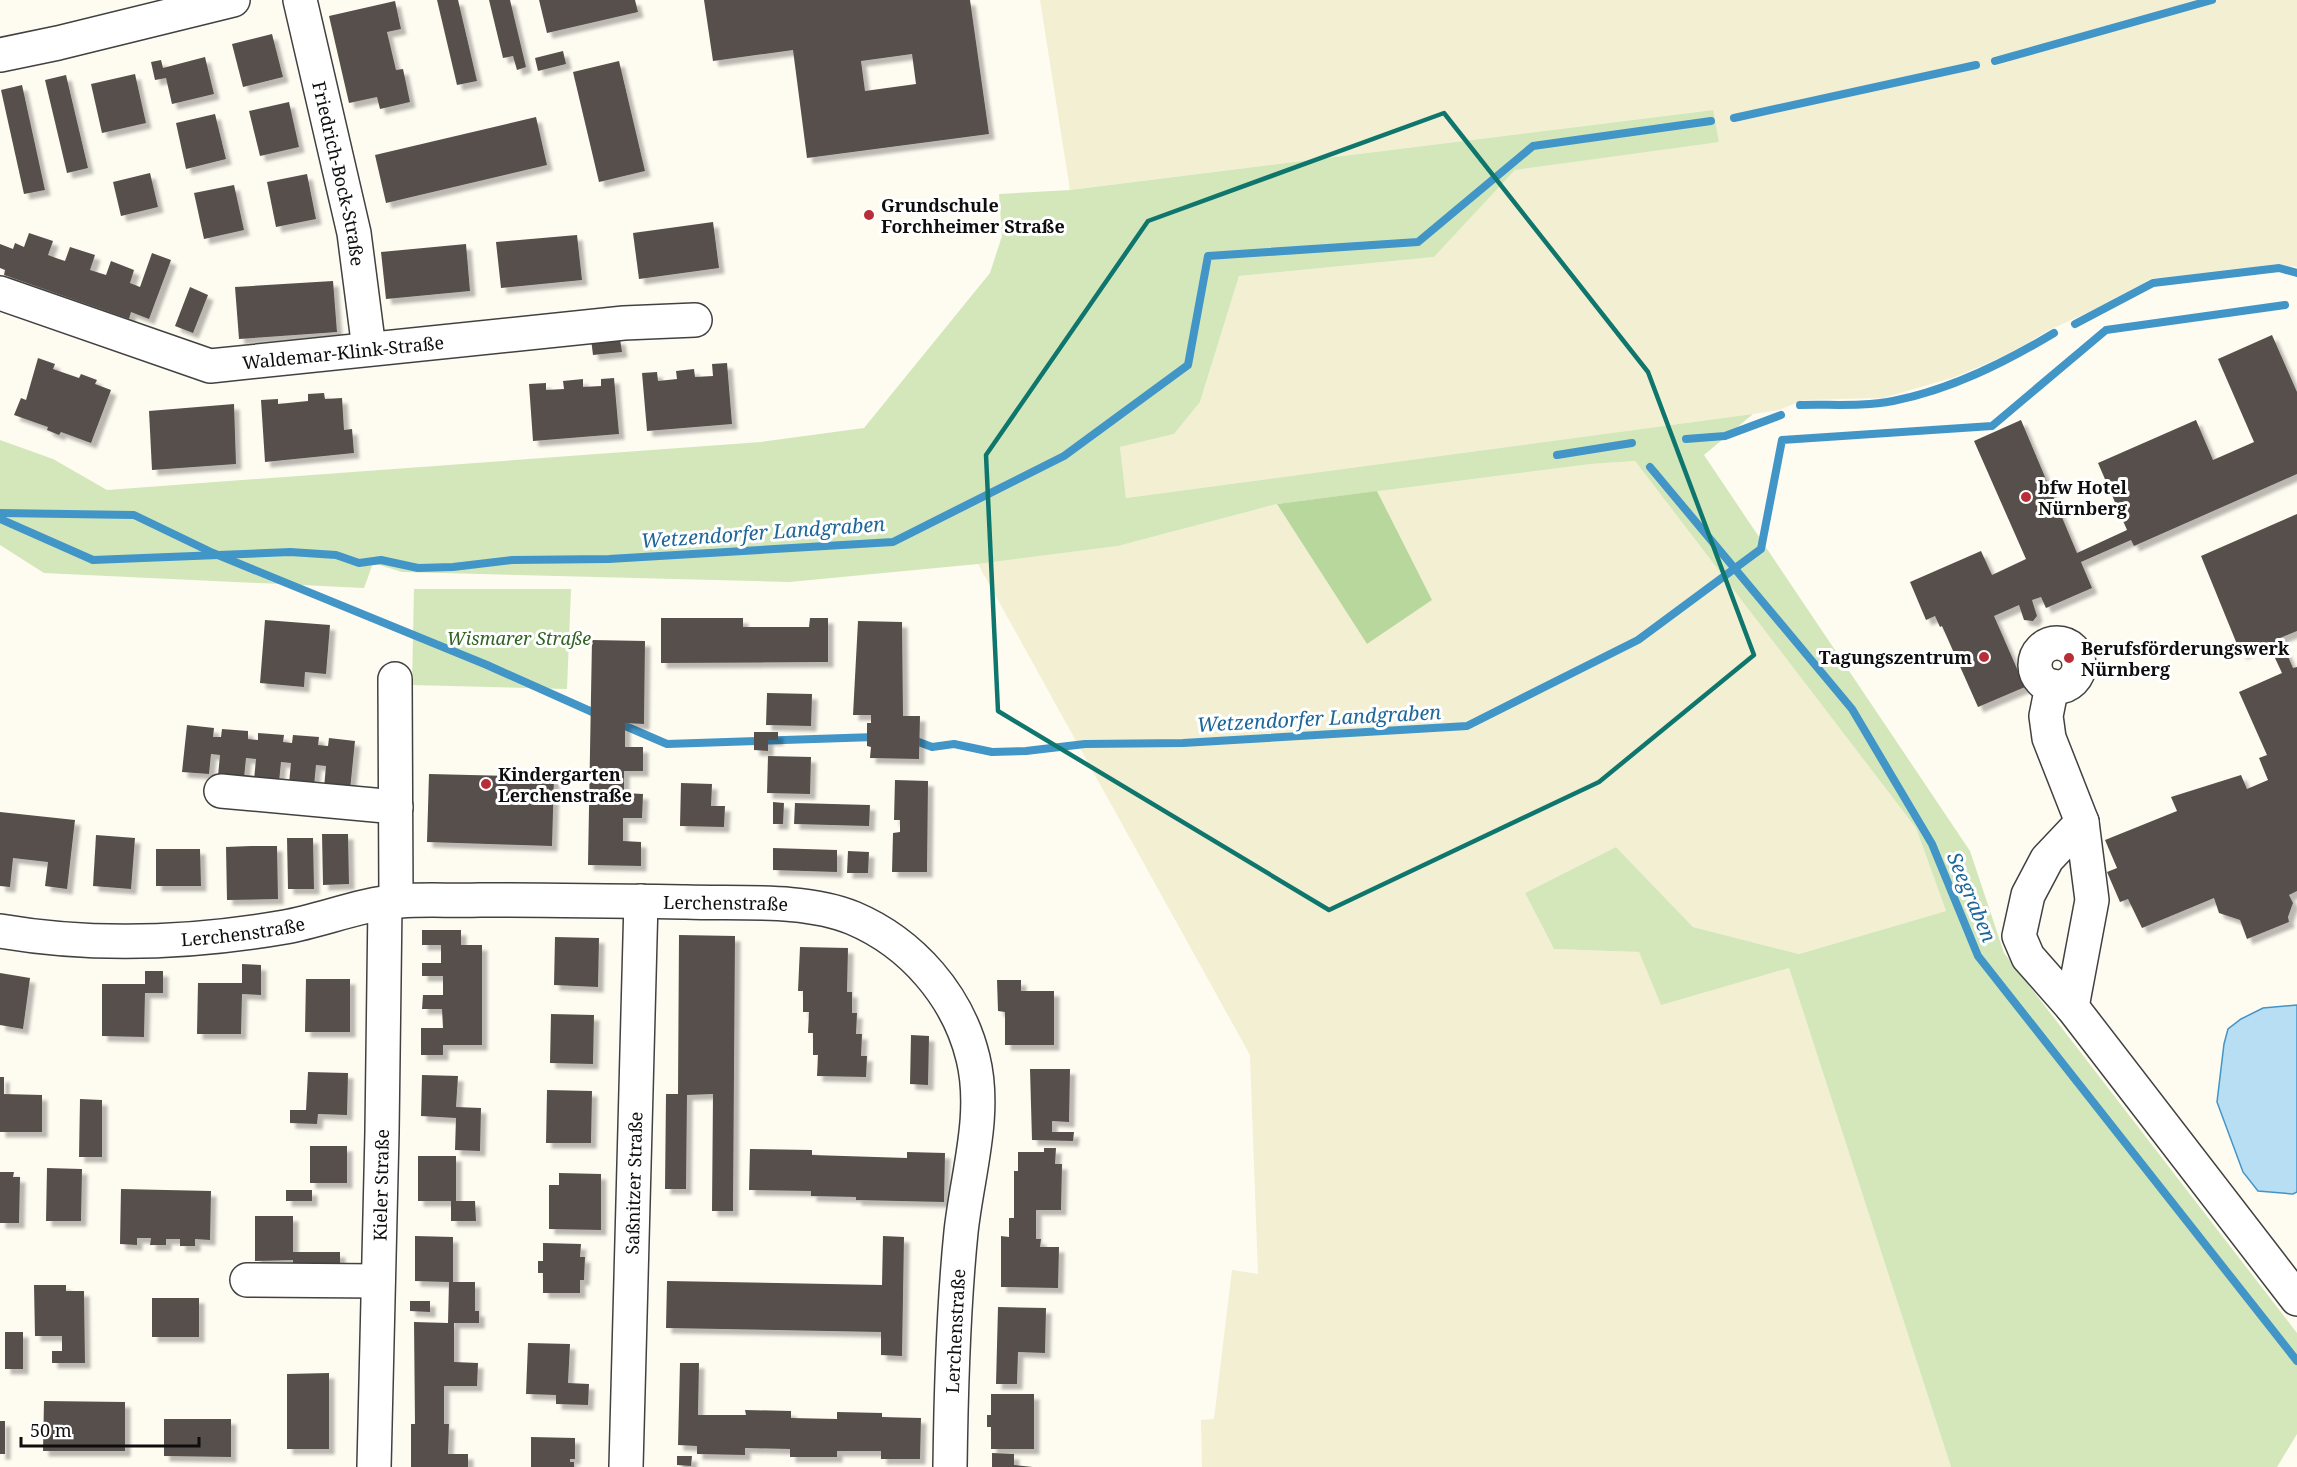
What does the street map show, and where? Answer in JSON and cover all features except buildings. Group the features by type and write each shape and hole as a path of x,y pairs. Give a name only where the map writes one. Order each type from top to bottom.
{"street":[{"path":"0,55 233,0"},
{"name":"Friedrich-Bock-Straße","path":"300,0 354,233 369,349"},
{"name":"Waldemar-Klink-Straße","path":"0,293 210,366 624,323 695,321"},
{"path":"391,903 396,807 396,680"},
{"path":"2052,686 2046,716 2049,738 2082,822 2092,900 2072,1006"},
{"path":"221,791 396,807"},
{"path":"2082,822 2047,859 2028,895 2019,936 2028,957 2072,1006 2297,1299"},
{"name":"Lerchenstraße","path":"0,931 78,940 212,937 286,927 391,903 641,901 758,903 818,908 852,918 904,948 925,969 949,999 966,1031 974,1060 978,1115 955,1296 950,1467"},
{"name":"Saßnitzer Straße","path":"626,1467 641,901"},
{"name":"Kieler Straße","path":"374,1467 391,903"},
{"path":"248,1280 378,1281"}],"highlighted area":[{"path":"1444,113 1648,372 1754,655 1599,782 1329,910 998,711 986,455 1148,221"}],"shaded area":[{"path":"1040,0 2297,0 2297,267 2276,264 2178,279 2153,278 2102,306 2047,331 2011,353 1955,377 1883,398 1803,400 1779,410 1753,414 1126,498 1120,447 1174,434 1200,402 1239,276 1434,257 1515,170 1719,141 1712,110 1070,190"},
{"path":"1635,461 1916,828 1946,911 1799,954 1693,927 1616,847 1525,893 1554,949 1639,952 1661,1004 1789,968 1951,1467 1202,1467 1201,1420 1214,1419 1232,1270 1258,1274 1250,1055 978,564 1118,546 1277,504 1367,644 1432,600 1377,491 1591,464"}],"green space":[{"path":"1713,110 1719,142 1515,170 1434,257 1239,276 1200,402 1174,434 1120,447 1126,498 1753,414 1704,455 1970,851 2004,953 2297,1333 2297,1434 2277,1467 1951,1467 1789,968 1661,1005 1639,952 1554,949 1525,893 1616,847 1693,927 1799,954 1946,911 1916,828 1635,461 1591,464 1277,504 1118,546 978,564 789,582 402,572 373,563 364,588 44,573 0,545 0,440 53,459 107,490 761,442 864,428 990,273 1002,236 999,194 1070,190"},
{"path":"1377,491 1432,600 1367,644 1277,504"},
{"name":"Wismarer Straße","path":"414,589 571,589 567,689 412,685"}],"water":[{"path":"2297,1005 2297,1192 2293,1194 2258,1191 2243,1172 2217,1102 2224,1044 2228,1029 2241,1019 2263,1008"}],"waterway":[{"name":"Wetzendorfer Landgraben","path":"1995,61 2212,0"},
{"name":"Wetzendorfer Landgraben","path":"1734,118 1976,65"},
{"name":"Wetzendorfer Landgraben","path":"0,519 93,560 290,552 336,555 359,563 381,560 418,568 453,567 512,560 609,559 893,542 1064,456 1188,365 1208,256 1418,242 1533,146 1711,121"},
{"path":"2075,324 2153,283 2279,268 2297,273"},
{"name":"Wetzendorfer Landgraben","path":"911,739 932,747 954,744 992,752 1026,751 1085,744 1183,743 1467,726 1638,640 1761,549 1782,440 1992,426 2106,330 2285,305"},
{"path":"1800,405 1870,404 1914,396 1956,383 2016,355 2054,333"},
{"path":"1686,439 1725,436 1781,415"},
{"path":"1557,455 1632,443"},
{"name":"Seegraben","path":"1650,467 1852,709 1932,844 1978,956 2297,1361"},
{"name":"Wetzendorfer Landgraben","path":"0,513 134,515 213,553 487,665 599,715"},
{"name":"Wetzendorfer Landgraben","path":"616,722 667,744 875,737"}],"place":[{"name":"Grundschule Forchheimer Straße","path":"869,215"},
{"name":"bfw Hotel Nürnberg","path":"2026,497"},
{"name":"Tagungszentrum","path":"1984,657"},
{"name":"Berufsförderungswerk Nürnberg","path":"2069,658"},
{"name":"Kindergarten Lerchenstraße","path":"486,784"}]}
